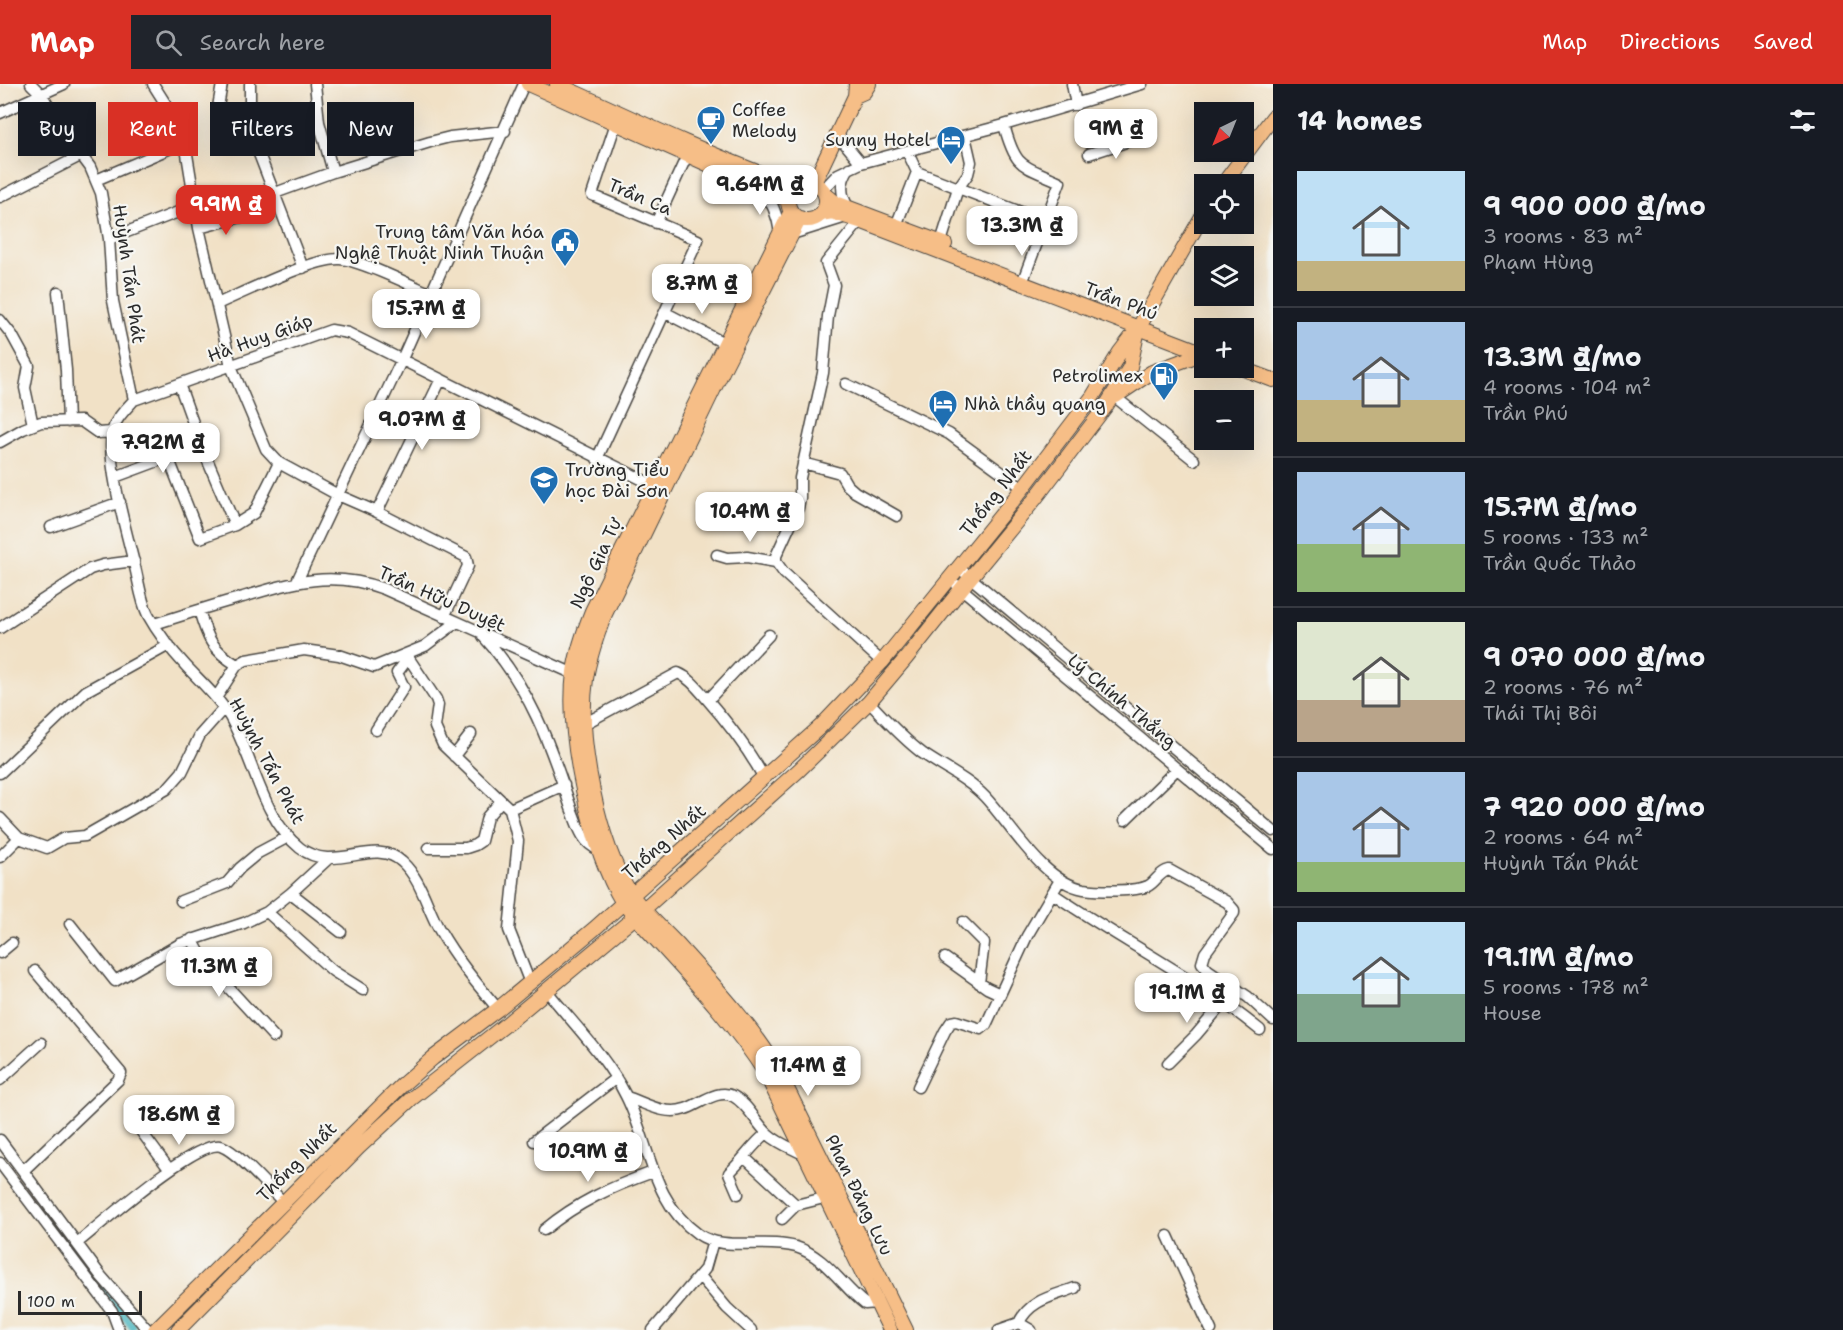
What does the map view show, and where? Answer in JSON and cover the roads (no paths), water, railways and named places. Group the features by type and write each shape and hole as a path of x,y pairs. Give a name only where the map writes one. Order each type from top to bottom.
{"main road":[{"path":"526,84 618,119 689,151 762,189 811,219 821,214 826,204 821,189 837,134 856,90 864,92 869,84"},
{"path":"557,84 618,119"},
{"path":"1230,174 1273,117"},
{"path":"689,151 795,186"},
{"path":"793,210 789,195 795,186 804,182 821,189"},
{"name":"Trần Phú","path":"821,189 851,215"},
{"name":"Ngô Gia Tự","path":"639,912 611,884 598,849 586,801 573,720 580,676 598,632 618,571 786,234 793,210"},
{"name":"Trần Phú","path":"821,214 832,212 851,215 941,242 1024,279"},
{"name":"Trần Phú","path":"894,229 1141,324 1194,342"},
{"name":"Thống Nhất","path":"155,1330 348,1136 422,1067 530,983 788,757 882,662 1023,489 1093,396 1120,352 1141,324 1194,231"},
{"name":"Trần Phú","path":"1141,324 1194,348"},
{"name":"Thống Nhất","path":"178,1330 359,1146 411,1099 547,991 639,912 799,770 869,702 1035,499 1110,401 1130,367 1141,324"},
{"path":"1093,396 1110,401 1152,372 1194,357"},
{"path":"1254,364 1273,371"},
{"path":"1254,373 1273,380"},
{"path":"1023,489 1035,499"},
{"path":"882,662 894,674"},
{"name":"Ngô Gia Tự","path":"580,676 585,748 602,822 627,898"},
{"path":"788,757 799,770"},
{"name":"Phan Đăng Lưu","path":"639,912 723,1014 766,1074 805,1155 832,1196 906,1330"},
{"name":"Phan Đăng Lưu","path":"639,912 732,1004 777,1068 890,1330"},
{"path":"498,1009 508,1022"},
{"path":"348,1136 359,1146"}],"street":[{"name":"Huỳnh Tấn Phát","path":"31,84 46,102"},
{"path":"0,113 64,84"},
{"path":"153,84 164,102"},
{"path":"219,102 222,84"},
{"path":"250,84 251,129 260,159 303,268"},
{"path":"315,84 319,122 333,172"},
{"path":"297,581 402,359 526,84"},
{"path":"1072,84 1076,105"},
{"path":"821,189 832,178 861,163 1076,105 1138,84"},
{"name":"Trần Ca","path":"597,459 698,240 592,195 618,119"},
{"path":"1004,125 1011,150 1017,159 1026,166 1060,182 1024,279"},
{"path":"275,193 333,172 440,140 505,131"},
{"path":"837,134 861,163"},
{"path":"941,242 958,188 968,174 971,162 964,136"},
{"path":"1089,154 1135,139"},
{"path":"656,223 689,151"},
{"path":"894,229 916,172 907,151"},
{"path":"0,197 80,156"},
{"name":"Huỳnh Tấn Phát","path":"83,156 101,193 109,239 113,301 134,400"},
{"path":"96,180 152,156"},
{"path":"187,156 199,228 231,366 266,449 279,463 338,495 466,557 468,566 444,616"},
{"path":"850,167 842,179 841,190 851,215 826,263 833,280 833,291 828,316 823,373 800,478 800,498 798,508 776,556 776,562 784,573 882,662"},
{"path":"916,172 1044,221"},
{"path":"762,189 786,234 851,215"},
{"path":"109,239 196,206"},
{"path":"199,228 245,216"},
{"path":"217,304 303,268 340,259 358,263 431,294"},
{"path":"58,292 66,370 68,422"},
{"path":"666,313 729,346"},
{"path":"0,320 12,335 29,366 25,388 33,424"},
{"name":"Hà Huy Giáp","path":"134,400 331,330 348,333 402,359 597,459 659,488"},
{"path":"377,512 441,379"},
{"path":"179,384 235,525"},
{"path":"846,384 950,434 1023,489"},
{"path":"0,442 33,424 81,421 98,433 112,432 118,418 134,400"},
{"path":"1110,401 1194,460"},
{"name":"Huỳnh Tấn Phát","path":"112,432 111,447 115,477 144,605 169,645 216,698 234,723 259,786 277,821 288,837 312,856 328,859 381,852 395,855 411,873 446,943 498,1009"},
{"path":"115,477 201,444"},
{"path":"168,457 200,538 235,525 254,513 279,463"},
{"path":"803,463 840,472 847,485 855,492 897,516"},
{"path":"51,527 120,502"},
{"path":"717,555 727,558 747,557 776,562"},
{"path":"0,628 90,569 134,561"},
{"name":"Lý Chính Thắng","path":"959,568 965,583 1095,701 1273,849"},
{"name":"Trần Hữu Duyệt","path":"154,624 297,581 327,579 361,582 384,589 580,676"},
{"name":"Lý Chính Thắng","path":"950,579 965,583 1104,690 1273,831"},
{"path":"199,610 204,630 214,649 237,665"},
{"path":"216,698 237,665 246,660 304,650 339,655 374,667 407,655 434,641 457,622"},
{"path":"481,634 523,689 553,753 583,836 592,848 598,849"},
{"path":"708,700 769,635"},
{"path":"0,773 86,691 169,645"},
{"path":"376,730 404,687 397,673 407,655"},
{"path":"407,655 434,695 438,705 435,727 442,745 510,809 518,841 509,930 530,983"},
{"path":"584,724 678,673 684,675 734,729 764,778"},
{"path":"1095,701 1104,690"},
{"path":"869,702 911,744 983,795 1020,841 1060,880 1082,888 1137,889 1152,883 1165,870 1169,870 1227,902 1234,910 1234,914 1205,953 1202,963 1208,970 1248,997 1273,1020"},
{"path":"0,818 19,838 47,848 64,838 85,836 167,789 182,772 200,735 224,708"},
{"path":"454,756 471,734"},
{"path":"1125,820 1177,769"},
{"path":"510,809 564,785"},
{"path":"428,848 466,848 475,845 481,841 487,817 501,801"},
{"path":"182,901 227,883 252,858 288,837"},
{"path":"0,857 19,838"},
{"path":"70,924 116,981 180,944 244,923 267,912 328,859"},
{"path":"918,1087 949,1024 956,1022 981,1029 986,1025 1027,936 1060,880"},
{"path":"291,893 341,932"},
{"path":"1052,893 1083,915 1121,936 1224,1002 1260,1030"},
{"path":"267,912 333,971 363,990"},
{"path":"963,922 984,943 979,983"},
{"path":"192,939 204,961 274,1037"},
{"path":"0,953 12,943"},
{"path":"945,958 979,983 999,994"},
{"path":"23,1171 118,1080 121,1073 35,972"},
{"path":"547,991 605,1059 627,1097 653,1172 673,1211 699,1235 713,1241 774,1243 808,1252 825,1265 852,1294 865,1304 877,1303"},
{"path":"1168,1063 1224,1002"},
{"path":"0,1080 41,1043"},
{"path":"534,1141 616,1078"},
{"path":"627,1097 665,1112 674,1112 713,1096 724,1094 733,1096 757,1119 767,1133 786,1148 805,1155"},
{"path":"138,1127 169,1169"},
{"path":"738,1194 729,1173 767,1133"},
{"path":"0,1140 122,1302 148,1330"},
{"path":"77,1243 169,1169 205,1147 216,1145 232,1152 283,1202"},
{"path":"745,1158 796,1205"},
{"path":"0,1163 112,1311 119,1330"},
{"path":"544,1230 590,1197 653,1172"},
{"path":"782,1219 796,1205 832,1196"},
{"path":"1168,1236 1211,1330"},
{"path":"653,1330 700,1276 708,1262 713,1241"},
{"path":"700,1276 727,1308 751,1330"},
{"path":"999,1330 1019,1323 1034,1303 1076,1288"},
{"path":"1019,1323 1031,1330"}],"waterway":[{"path":"96,1277 132,1326"}],"place":[{"name":"Coffee Melody","path":"711,146"},
{"name":"Sunny Hotel","path":"951,166"},
{"name":"Trung tâm Văn hóa Nghệ Thuật Ninh Thuận","path":"565,268"},
{"name":"Petrolimex","path":"1164,402"},
{"name":"Nhà thầy quang","path":"943,430"},
{"name":"Trường Tiểu học Đài Sơn","path":"544,506"}]}
